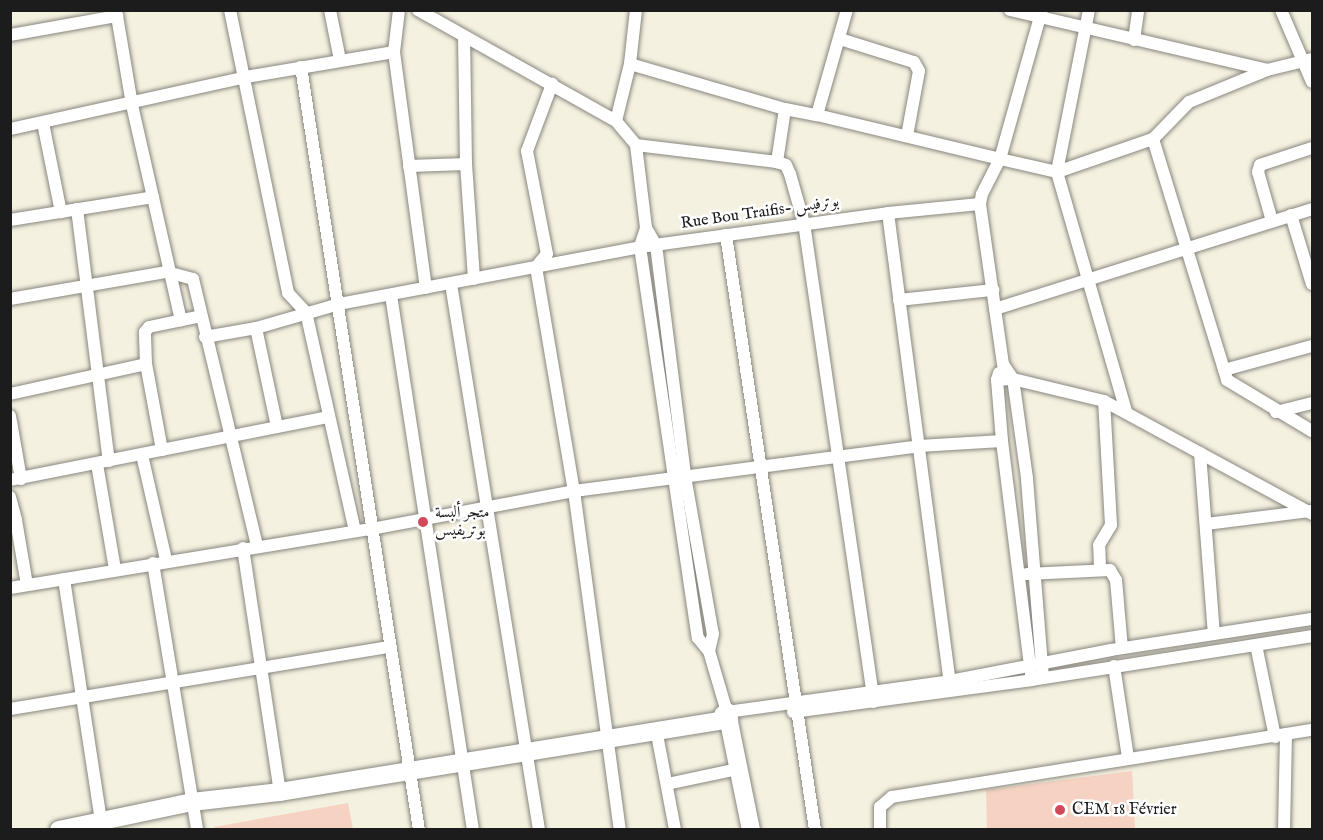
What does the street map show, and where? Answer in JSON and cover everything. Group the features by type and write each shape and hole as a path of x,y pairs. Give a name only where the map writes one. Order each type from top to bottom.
{"street":[{"path":"230,10 246,77 288,293 306,312 355,531"},
{"path":"330,10 340,60"},
{"path":"399,10 394,52 426,288"},
{"path":"418,10 616,120 636,145 646,228 640,247 679,477 713,634 709,651 751,830"},
{"path":"616,120 630,64 636,10"},
{"path":"817,115 847,10"},
{"path":"1010,10 1041,15 1085,30 1268,70"},
{"path":"1089,10 1057,172 1126,411"},
{"path":"1134,40 1138,10"},
{"path":"1284,11 1307,60 1312,82"},
{"path":"10,35 117,12 132,105 167,272 181,320"},
{"path":"1037,673 1035,573 1027,478 1013,378 1003,364 980,204 1000,159 1041,15"},
{"path":"464,36 466,164 474,279"},
{"path":"840,39 914,62 918,71 907,135"},
{"path":"10,129 132,105 246,77 394,52"},
{"path":"630,64 785,109 907,135 1057,172 1153,139 1189,102 1268,70 1307,60"},
{"path":"301,67 339,304 388,646 419,830"},
{"path":"205,337 256,328 339,304 536,267 547,254 527,151 552,84"},
{"path":"777,162 785,109"},
{"path":"43,123 62,212"},
{"path":"1153,139 1224,370 1233,386 1312,431"},
{"path":"636,145 777,162 786,165 790,174 804,223 873,696"},
{"path":"1272,221 1258,172 1260,165 1312,148"},
{"path":"409,166 466,164"},
{"path":"10,220 153,197"},
{"name":"Rue Bou Traifis- بوترفيس","path":"536,267 640,247 804,223 980,204"},
{"path":"77,209 97,374 103,462 115,569"},
{"path":"995,309 1312,209"},
{"path":"888,213 950,681"},
{"path":"1291,215 1312,284"},
{"path":"646,228 657,245 679,477"},
{"path":"726,235 815,830"},
{"path":"536,267 574,491 605,738 620,830"},
{"path":"10,299 167,272 193,279 205,337 232,435 257,545"},
{"path":"451,284 539,830"},
{"path":"899,300 993,290"},
{"path":"391,295 473,830"},
{"path":"162,450 146,364 145,332 149,327 201,316"},
{"path":"256,328 277,426"},
{"path":"1224,370 1312,346"},
{"path":"10,394 146,364"},
{"path":"1003,364 997,380 1002,441 1019,574 1037,673"},
{"path":"997,380 1013,378 1104,401 1312,512"},
{"path":"1100,568 1101,537 1111,525 1104,401"},
{"path":"1276,412 1312,403"},
{"path":"10,416 16,479 328,417"},
{"path":"10,588 257,545 371,529 574,491 919,446 1002,441"},
{"path":"1200,453 1214,633"},
{"path":"142,455 160,561 171,683 197,830"},
{"path":"1008,480 1027,478"},
{"path":"10,497 27,585"},
{"path":"1206,524 1312,512"},
{"path":"243,548 280,792"},
{"path":"1019,574 1100,568 1110,570 1116,580 1122,648"},
{"path":"64,579 102,826"},
{"path":"59,830 102,826 192,802 280,792 724,717 1037,673 1122,648 1312,619"},
{"path":"873,696 950,681 1114,666 1312,636"},
{"path":"1256,645 1280,736 1284,830"},
{"path":"10,709 388,646"},
{"path":"1114,666 1128,758"},
{"path":"656,729 675,830"},
{"path":"880,830 880,807 892,797 1312,730"},
{"path":"667,784 738,769"}],"shaded area":[{"name":"CEM 18 Février","path":"1132,771 1135,829 987,829 986,790"},
{"path":"348,803 353,829 215,829 214,827"}],"place":[{"name":"متجر ألبسة بوتريفيس","path":"423,522"},
{"name":"CEM 18 Février","path":"1060,810"}]}
